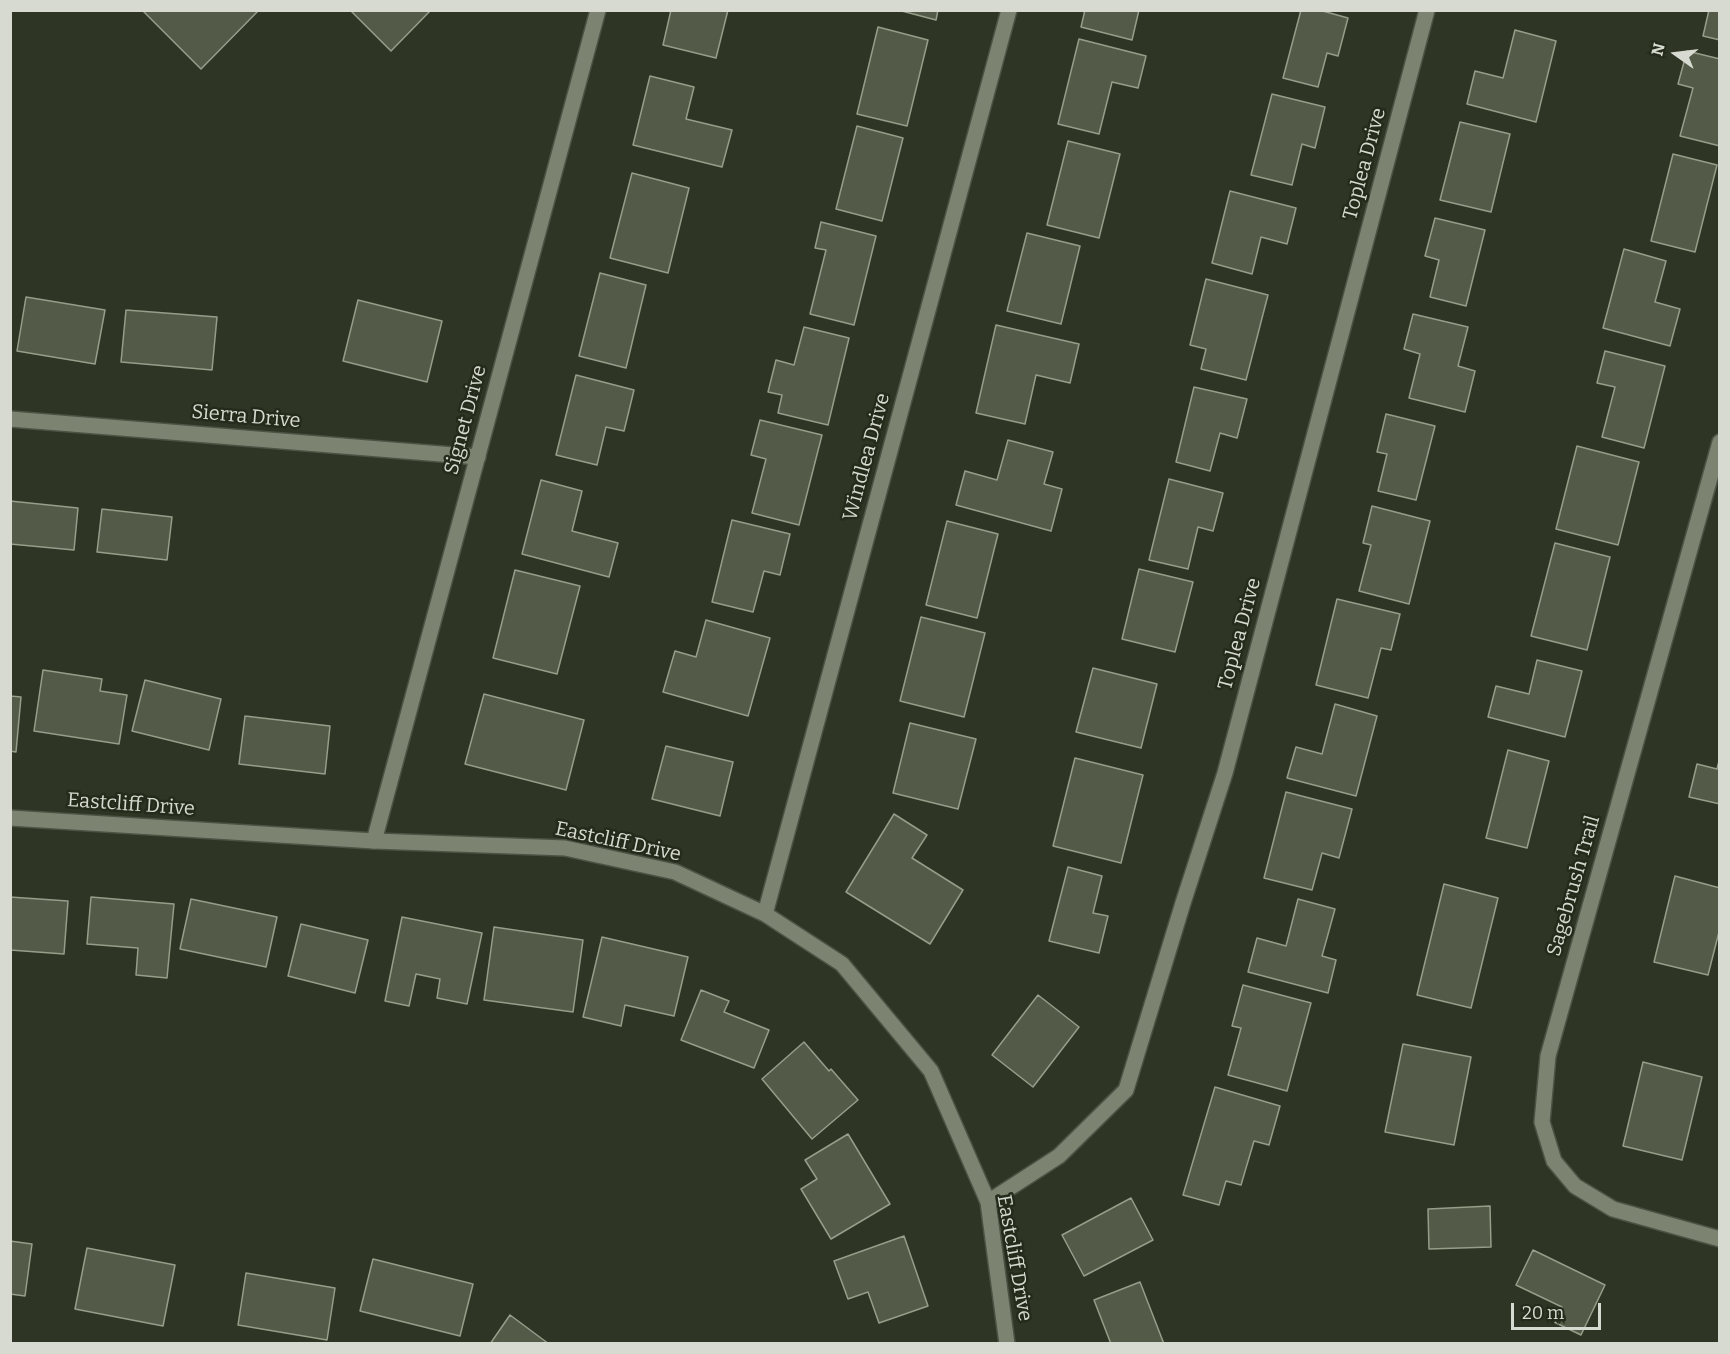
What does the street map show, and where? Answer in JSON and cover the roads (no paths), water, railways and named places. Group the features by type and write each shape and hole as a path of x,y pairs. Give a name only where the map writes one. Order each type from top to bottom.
{"street":[{"name":"Signet Drive","path":"374,841 598,10"},
{"name":"Windlea Drive","path":"765,914 1009,10"},
{"name":"Toplea Drive","path":"988,1202 1059,1156 1126,1090 1225,773 1427,10"},
{"name":"Sierra Drive","path":"10,419 478,457"},
{"name":"Sagebrush Trail","path":"1719,442 1548,1056 1542,1122 1554,1161 1575,1186 1612,1209 1719,1239"},
{"name":"Eastcliff Drive","path":"10,818 374,841 565,848 675,872 765,914 842,964 931,1071 988,1202 1007,1344"}]}
